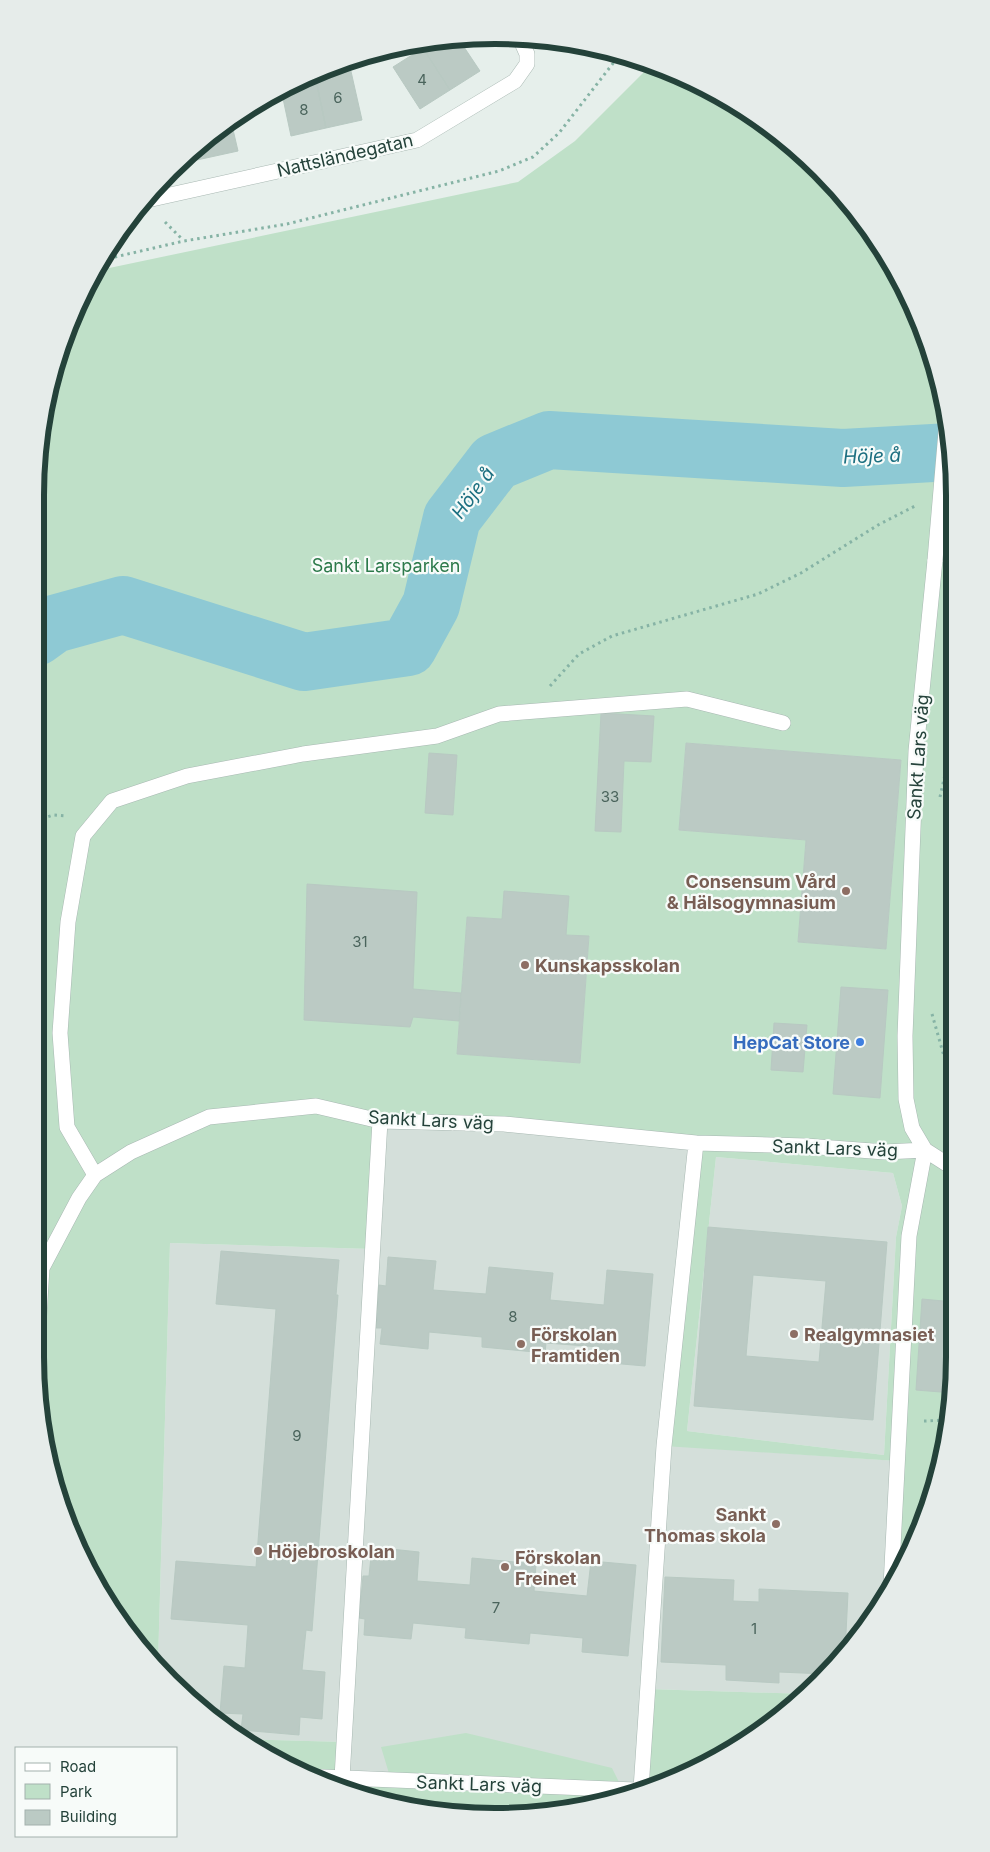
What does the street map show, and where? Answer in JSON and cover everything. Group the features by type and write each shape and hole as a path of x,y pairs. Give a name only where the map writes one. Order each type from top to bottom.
{"street":[{"name":"Nattsländegatan","path":"155,198 417,140 515,81 526,64 527,54 522,45"},
{"name":"Sankt Lars väg","path":"944,455 916,751 905,1036 906,1099 912,1128 925,1150 946,1164"},
{"path":"95,1175 68,1127 60,1033 68,922 83,836 112,801 187,776 303,754 437,736 499,714 687,699 783,723"},
{"name":"Sankt Lars väg","path":"44,1259 79,1198 95,1175 131,1152 209,1117 316,1106 380,1121 504,1124 696,1143 806,1146 886,1152 925,1150"},
{"path":"342,1778 380,1121"},
{"path":"641,1784 664,1446 696,1143"},
{"name":"Sankt Lars väg","path":"893,1571 908,1236 925,1150"},
{"name":"Sankt Lars väg","path":"332,1777 623,1790"}],"path":[{"path":"111,258 184,241 287,224 500,172 533,157 559,133 615,60"},
{"path":"537,710 553,680 579,654 612,636 758,594 801,573 913,506 923,506"}],"shaded area":[{"path":"380,1121 696,1143 664,1445 897,1461 892,1573 870,1608 834,1655 795,1694 648,1689 641,1784 626,1788 342,1778 344,1742 256,1739 220,1715 197,1696 158,1657 170,1243 372,1249"},
{"name":"Realgymnasiet","path":"716,1157 893,1173 902,1206 896,1237 884,1455 687,1431"}],"green space":[{"name":"Sankt Larsparken","path":"646,70 695,90 746,120 793,156 834,197 853,220 886,269 900,295 912,322 931,378 942,436 946,495 946,1357 942,1416 931,1474 912,1530 892,1573 897,1461 664,1446 696,1143 380,1121 372,1249 170,1243 158,1657 137,1632 104,1583 78,1530 59,1474 52,1445 45,1387 44,495 48,436 59,378 78,322 104,269 518,182 575,141","holes":["686,743 901,760 886,949 798,942 806,840 679,830","467,917 502,919 566,935 589,937 580,1063 457,1054","716,1157 893,1173 902,1206 896,1237 884,1455 687,1431"]},
{"path":"647,1689 795,1694 770,1715 721,1748 695,1762 641,1784"},
{"path":"466,1733 612,1768 623,1790 583,1800 525,1807 465,1807 436,1804 378,1793 322,1774 295,1762 256,1739 344,1742 342,1778 391,1780 381,1747"}],"building":[{"path":"463,45 480,71 450,90 424,50"},
{"path":"419,50 424,50 450,90 420,109 393,67"},
{"path":"350,68 362,120 326,128 316,81"},
{"path":"316,81 326,128 291,136 283,97"},
{"path":"233,128 238,151 206,158 204,150"},
{"path":"204,150 206,158 192,161"},
{"path":"601,713 654,716 651,762 624,761 621,832 595,831"},
{"name":"Consensum Vård & Hälsogymnasium","path":"686,743 901,760 886,949 798,942 806,840 679,830"},
{"path":"429,753 457,755 453,815 425,813"},
{"path":"307,884 417,892 413,989 461,993 459,1021 413,1017 410,1027 304,1020"},
{"name":"Kunskapsskolan","path":"504,891 569,896 566,935 589,936 580,1063 457,1054 467,917 502,919"},
{"name":"HepCat Store","path":"841,987 888,990 880,1098 833,1094"},
{"path":"774,1023 807,1025 803,1072 771,1070"},
{"path":"708,1227 887,1242 873,1420 694,1406","holes":["753,1275 826,1281 819,1362 746,1356"]},
{"path":"221,1251 339,1260 336,1295 338,1295 312,1631 306,1630 302,1670 325,1672 322,1719 300,1717 299,1735 241,1730 243,1714 220,1713 224,1666 245,1668 248,1625 171,1619 176,1561 256,1567 276,1309 216,1304"},
{"path":"388,1257 436,1261 433,1290 486,1294 489,1267 553,1273 550,1300 604,1305 607,1270 653,1274 645,1366 599,1362 600,1347 546,1343 545,1353 482,1347 482,1337 429,1332 428,1349 380,1344 382,1328 376,1328 379,1285 386,1286"},
{"path":"922,1299 946,1301 944,1392 916,1390"},
{"path":"372,1547 419,1552 417,1581 470,1585 472,1558 536,1564 534,1591 587,1596 591,1561 636,1565 628,1656 582,1652 583,1638 530,1633 529,1644 465,1638 466,1628 413,1623 411,1639 364,1635 365,1619 359,1618 363,1576 369,1576"},
{"path":"665,1577 734,1580 733,1601 759,1602 759,1589 848,1593 846,1641 816,1674 779,1672 779,1683 726,1680 726,1665 661,1662"}],"waterway":[{"name":"Höje å","path":"44,631 54,624 123,605 304,662 408,647 431,605 452,518 495,462 549,440 843,458 944,452"}],"place":[{"name":"Consensum Vård & Hälsogymnasium","path":"846,891"},
{"name":"Kunskapsskolan","path":"525,965"},
{"name":"HepCat Store","path":"860,1042"},
{"name":"Realgymnasiet","path":"794,1334"},
{"name":"Förskolan Framtiden","path":"521,1344"},
{"name":"Sankt Thomas skola","path":"776,1524"},
{"name":"Höjebroskolan","path":"258,1551"},
{"name":"Förskolan Freinet","path":"505,1567"}]}
